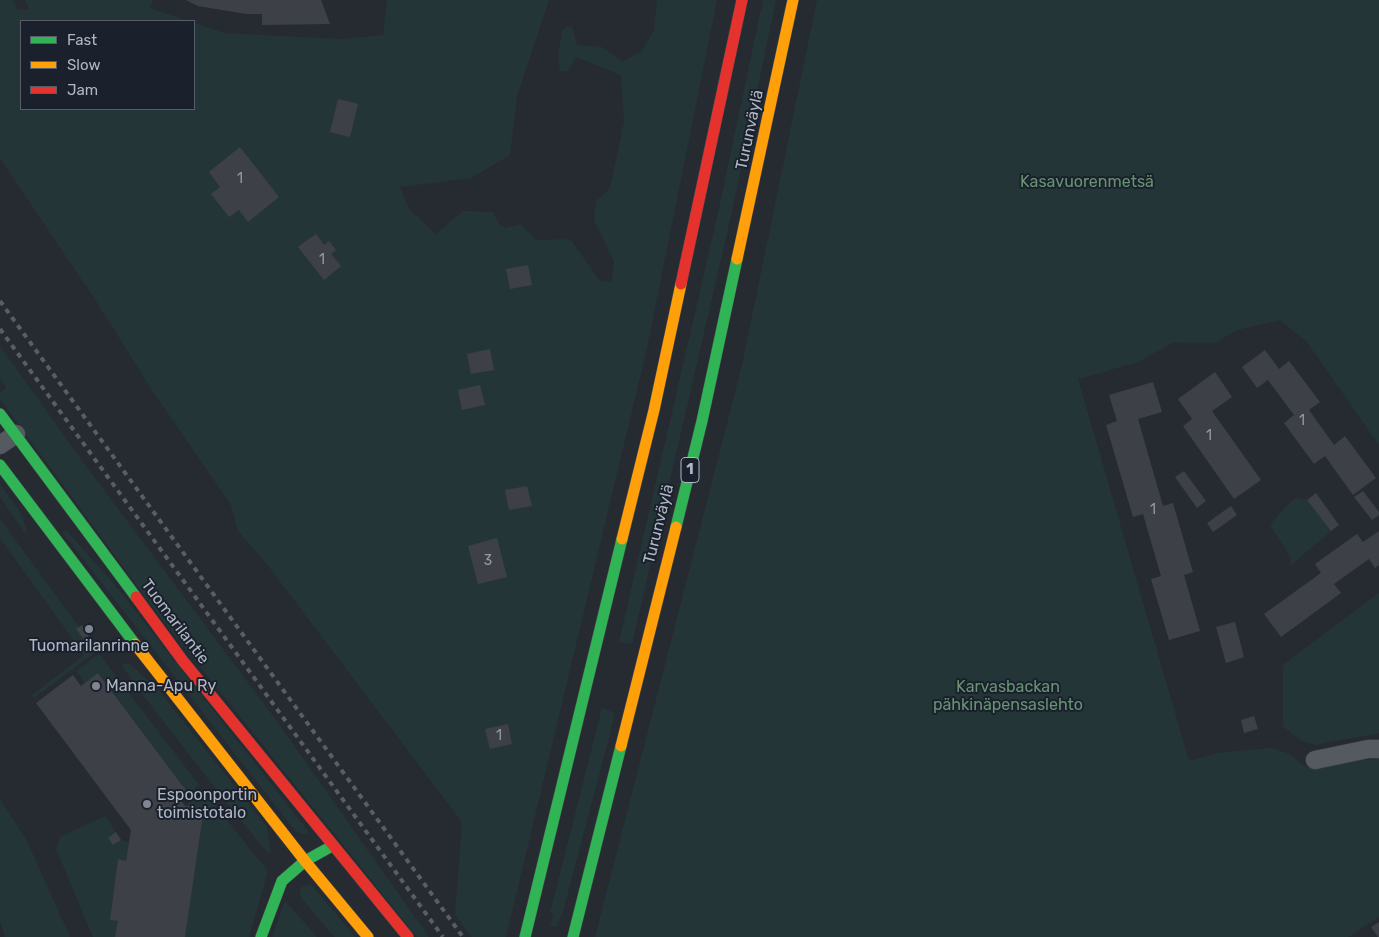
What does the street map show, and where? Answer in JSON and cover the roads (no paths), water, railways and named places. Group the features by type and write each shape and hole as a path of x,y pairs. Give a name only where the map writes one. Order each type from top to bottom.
{"main road":[{"name":"Turunväylä","path":"525,937 654,410 742,0"},
{"name":"Turunväylä","path":"573,937 702,421 793,0"},
{"name":"Tuomarilantie","path":"0,414 183,661 408,937"},
{"path":"0,466 111,614 305,861 368,937"},
{"path":"261,937 282,881 305,861 332,846"}],"street":[{"path":"0,445 16,434"},
{"path":"1315,760 1368,749 1379,749"}],"railway":[{"path":"0,301 463,937"},
{"path":"0,329 443,937"}],"place":[{"name":"Tuomarilanrinne","path":"89,629"},
{"name":"Manna-Apu Ry","path":"96,686"},
{"name":"Espoonportin toimistotalo","path":"147,804"}],"park label":[{"name":"Kasavuorenmetsä","path":"1087,182"},
{"name":"Karvasbackan pähkinäpensaslehto","path":"1008,696"}]}
